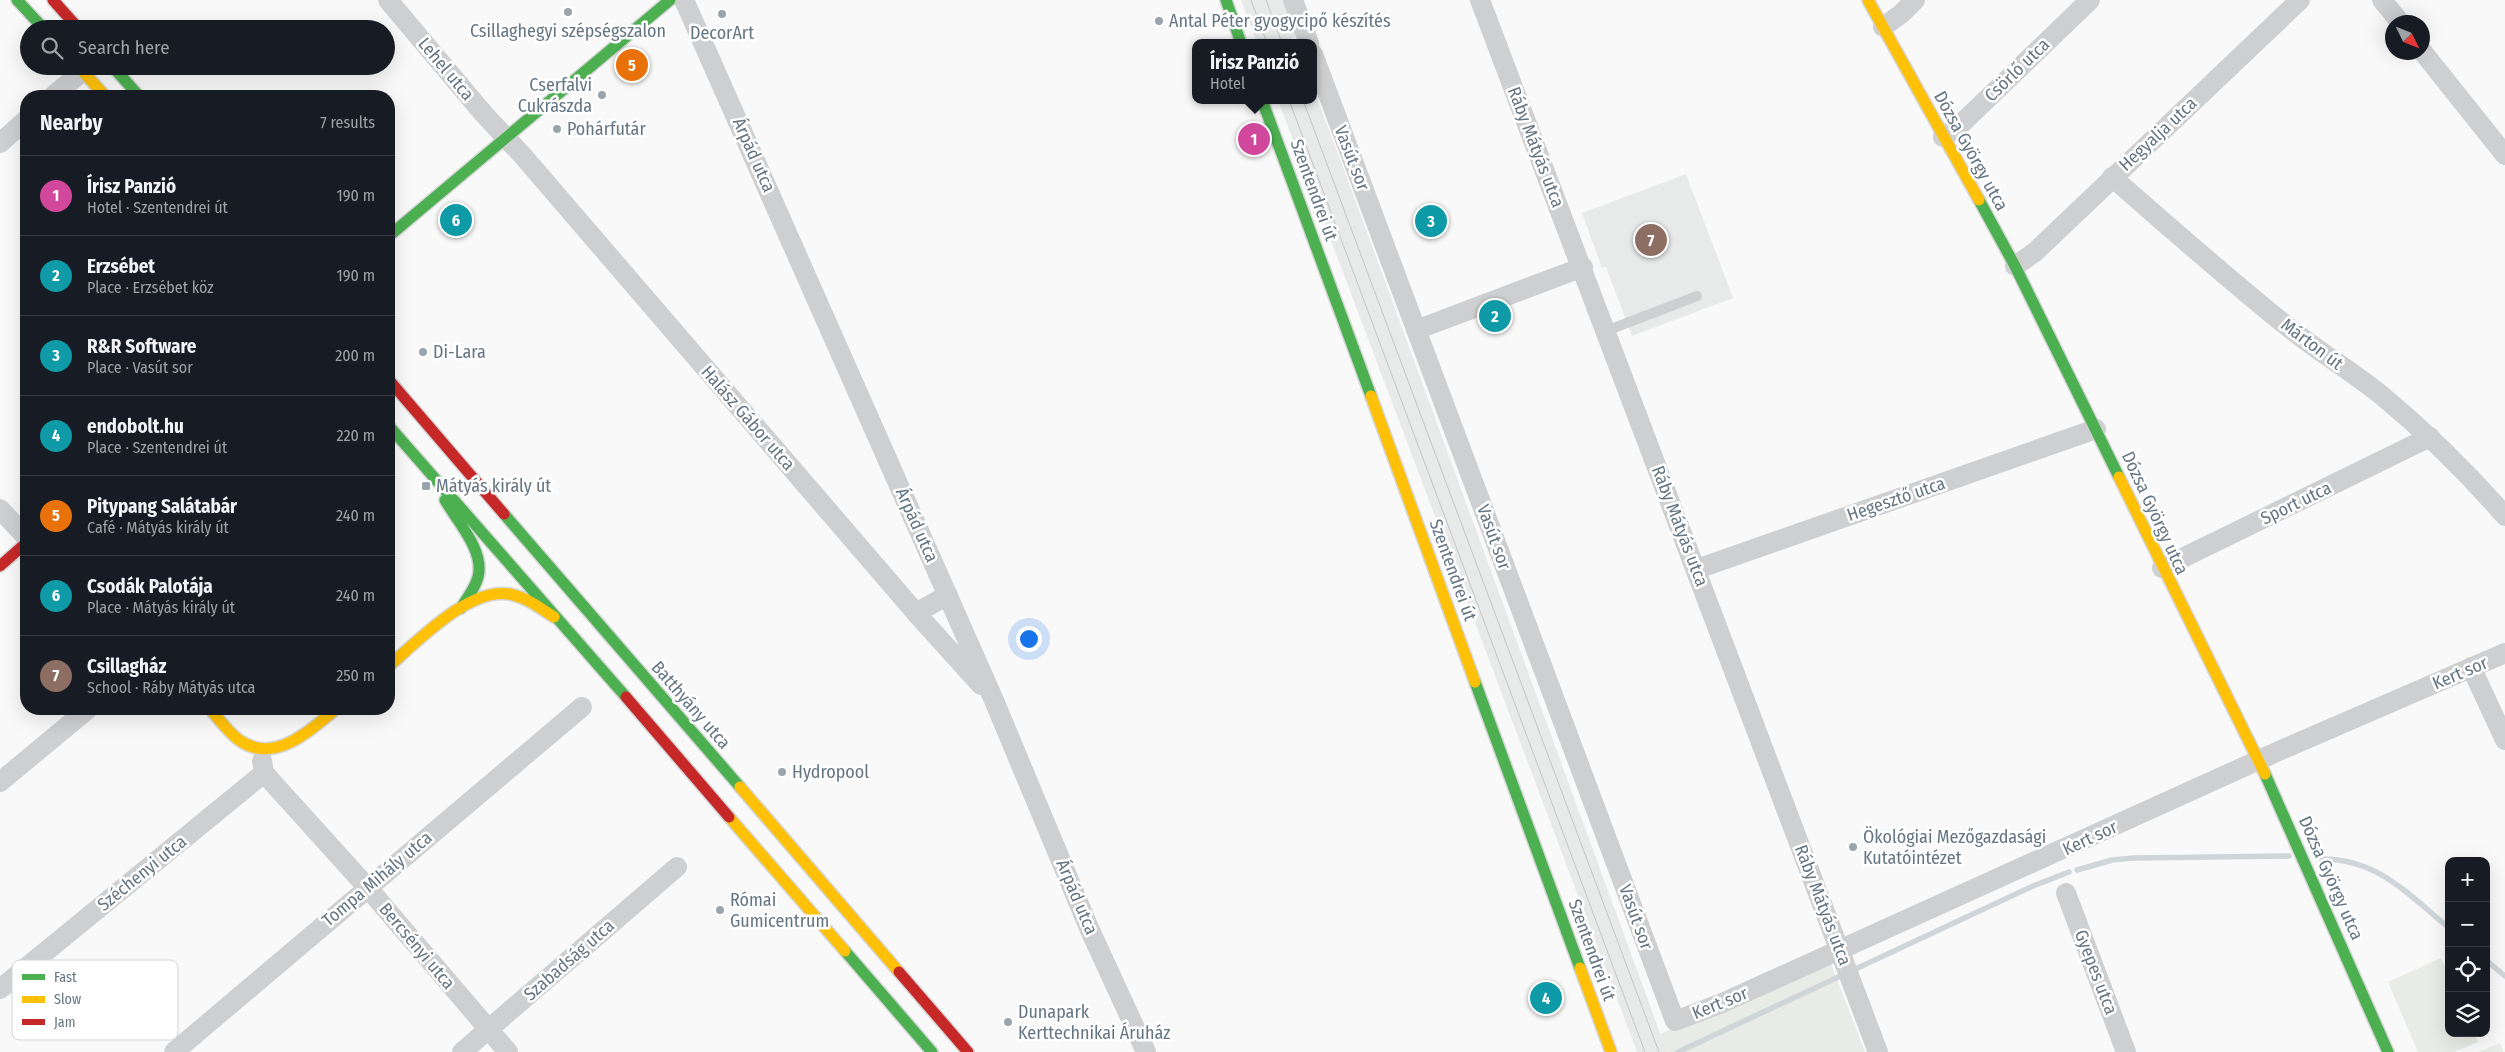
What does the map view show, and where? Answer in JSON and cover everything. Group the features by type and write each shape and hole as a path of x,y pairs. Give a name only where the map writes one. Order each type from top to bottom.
{"main road":[{"path":"17,0 36,20"},
{"path":"53,0 71,20"},
{"path":"395,231 670,0"},
{"path":"1226,0 1240,39"},
{"name":"Dózsa György utca","path":"1868,0 2015,266 2096,429 2162,568 2259,760 2388,1052"},
{"path":"86,75 100,90"},
{"path":"120,75 134,90"},
{"name":"Szentendrei út","path":"1263,104 1611,1052"},
{"name":"Batthyány utca","path":"395,387 968,1052"},
{"path":"395,433 561,622 932,1052"},
{"path":"439,485 452,512 478,556 480,572 461,608"},
{"path":"0,566 20,548"},
{"path":"395,661 461,608 486,596 502,593 532,602 561,622"},
{"path":"215,715 238,740 253,747 272,749 287,746 328,715"}],"street":[{"name":"Lehel utca","path":"388,0 506,137"},
{"name":"Árpád utca","path":"684,0 948,595 1089,928 1146,1052"},
{"path":"1292,0 1307,39"},
{"name":"Ráby Mátyás utca","path":"1480,0 1583,267 1878,1052"},
{"path":"1882,26 1900,14 1915,0"},
{"name":"Csörlő utca","path":"1943,137 1959,126 2090,0"},
{"name":"Hegyalja utca","path":"2015,266 2035,252 2300,0"},
{"path":"2382,0 2394,15"},
{"path":"2429,60 2505,155"},
{"name":"Vasút sor","path":"1317,65 1674,1021"},
{"path":"59,90 75,75"},
{"path":"0,143 20,125"},
{"name":"Halász Gábor utca","path":"506,137 916,614 993,698"},
{"name":"Márton út","path":"2112,177 2215,268 2290,329 2379,393 2430,436 2453,458 2505,516"},
{"path":"1416,330 1583,267"},
{"name":"Hegesztő utca","path":"1697,569 2096,429"},
{"name":"Sport utca","path":"2162,568 2430,436"},
{"path":"0,509 20,531"},
{"path":"916,614 948,595"},
{"name":"Kert sor","path":"1674,1021 1722,1003 1845,964 2259,760 2505,653"},
{"path":"2471,668 2505,740"},
{"name":"Tompa Mihály utca","path":"174,1052 582,707"},
{"path":"0,782 81,715"},
{"path":"253,747 264,773"},
{"name":"Bercsényi utca","path":"264,773 367,888 508,1052"},
{"name":"Széchenyi utca","path":"35,960 264,773"},
{"name":"Szabadság utca","path":"462,1052 677,867"},
{"name":"Gyepes utca","path":"2066,893 2126,1052"},
{"name":"Széchenyi utca","path":"0,989 12,979"}],"lane":[{"path":"1606,331 1697,296"}],"shaded area":[{"path":"1241,0 1285,0 1299,35 1289,39 1256,39"},
{"path":"1317,99 1349,183 1667,1052 1637,1052 1280,104 1317,104"},
{"path":"1686,174 1733,298 1632,336 1606,267 1602,268 1582,213"},
{"path":"2441,958 2445,967 2445,1037 2476,1037 2478,1042 2454,1052 2418,1052 2388,982"},
{"path":"1831,964 1865,1052 1667,1052 1660,1034"},
{"path":"2500,1043 2504,1052 2478,1052"}],"waterway":[{"path":"2077,870 2112,860 2134,858 2289,856"},
{"path":"2322,859 2360,865 2376,872 2406,891 2445,925"},
{"path":"1678,1052 2033,886 2069,872"},
{"path":"2490,963 2505,976"}],"tram line":[{"path":"1251,0 1266,39"},
{"path":"1266,0 1281,39"},
{"path":"1290,104 1645,1052"},
{"path":"1304,104 1659,1052"}],"traffic: fast":[{"path":"17,0 36,20"},
{"path":"395,231 670,0"},
{"path":"1226,0 1240,39"},
{"path":"120,75 134,90"},
{"path":"1263,104 1371,396"},
{"path":"1979,200 2015,266 2119,477"},
{"path":"395,433 626,697"},
{"path":"445,500 469,537 474,547 479,567 475,586 461,608"},
{"path":"504,514 740,787"},
{"path":"1475,682 1580,968"},
{"path":"2265,774 2388,1052"},
{"path":"845,951 932,1052"}],"traffic: slow":[{"path":"1868,0 1979,200"},
{"path":"86,75 100,90"},
{"path":"1371,396 1475,682"},
{"path":"2119,477 2265,774"},
{"path":"395,661 444,618 477,599 494,594 509,594 521,598 533,603 554,617"},
{"path":"215,715 239,740 252,747 265,749 278,747 290,742 303,735 329,715"},
{"path":"740,787 899,972"},
{"path":"729,817 845,951"},
{"path":"1580,968 1611,1052"}],"traffic: jam":[{"path":"53,0 71,20"},
{"path":"395,387 504,514"},
{"path":"0,566 20,548"},
{"path":"626,697 729,817"},
{"path":"899,972 968,1052"}],"place":[{"name":"Csillaghegyi szépségszalon","path":"568,12"},
{"name":"DecorArt","path":"722,14"},
{"name":"Antal Péter gyogycipő készítés","path":"1159,21"},
{"name":"Pitypang Salátabár","path":"632,65"},
{"name":"Cserfalvi Cukrászda","path":"602,95"},
{"name":"Pohárfutár","path":"557,129"},
{"name":"Írisz Panzió","path":"1254,139"},
{"name":"Csodák Palotája","path":"456,220"},
{"name":"R&R Software","path":"1431,221"},
{"name":"Csillagház","path":"1651,240"},
{"name":"Erzsébet","path":"1495,316"},
{"name":"Di-Lara","path":"423,352"},
{"name":"Mátyás király út","path":"426,486"},
{"name":"Hydropool","path":"782,772"},
{"name":"Ökológiai Mezőgazdasági Kutatóintézet","path":"1853,847"},
{"name":"Római Gumicentrum","path":"720,910"},
{"name":"endobolt.hu","path":"1546,998"},
{"name":"Dunapark Kerttechnikai Áruház","path":"1008,1022"}]}
